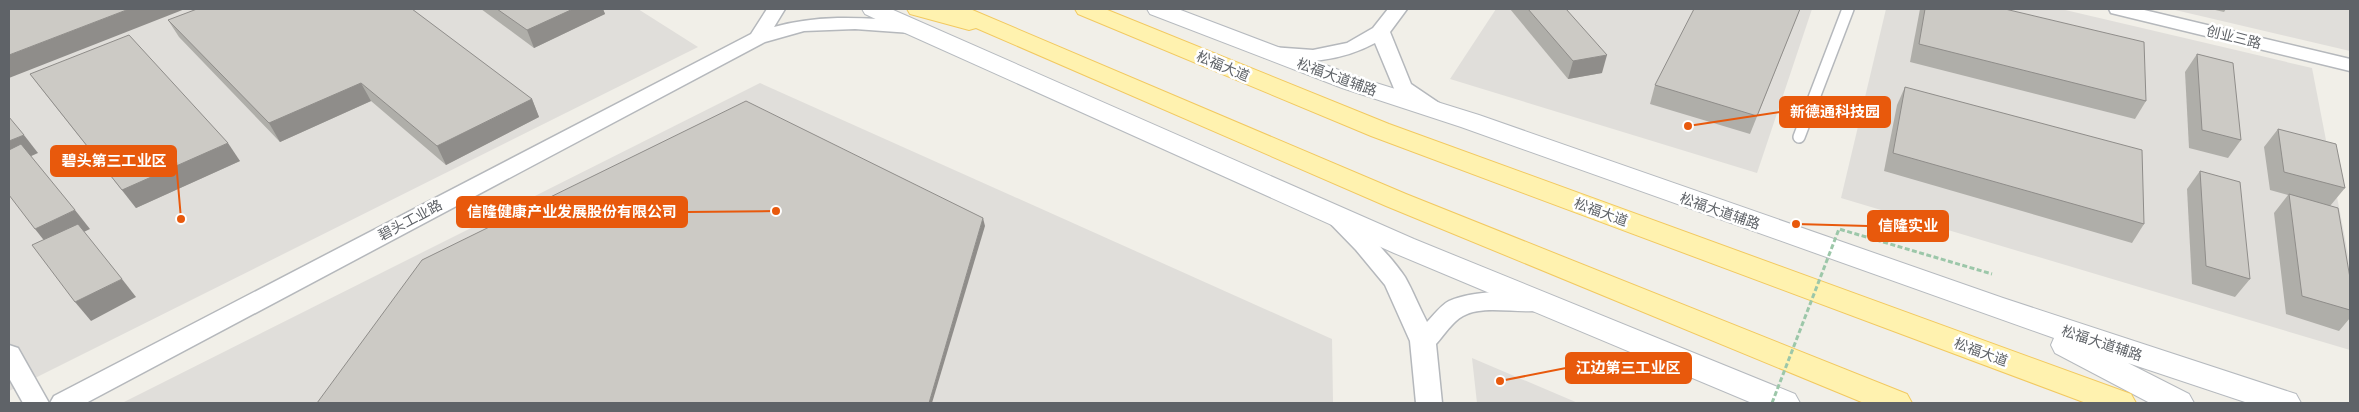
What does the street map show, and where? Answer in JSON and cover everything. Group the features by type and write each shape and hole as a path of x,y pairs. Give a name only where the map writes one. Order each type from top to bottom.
{"main road":[{"path":"873,9 1003,33"},
{"path":"951,9 1003,33 1396,200 1896,403"},
{"name":"松福大道","path":"1086,9 1380,130 2120,403"},
{"name":"松福大道辅路","path":"1158,9 1351,83 1438,110 1992,306 2285,403"},
{"path":"914,18 1330,213 1540,303 1784,403"},
{"path":"1992,306 2178,403"}],"street":[{"path":"758,38 776,9"},
{"path":"1271,53 1313,56 1353,47 1380,32 1398,9"},
{"name":"创业三路","path":"2118,9 2350,69"},
{"name":"碧头工业路","path":"63,403 758,38 803,25 914,18"},
{"path":"1380,32 1402,87 1438,110"},
{"path":"1330,213 1364,244 1395,281 1423,341 1429,403"},
{"path":"1423,341 1456,308 1491,301 1540,303"},
{"path":"9,356 36,403"}],"lane":[{"path":"1799,138 1848,9"}],"path":[{"path":"1772,403 1839,229 1992,274"}],"shaded area":[{"path":"9,9 638,9 698,47 9,391"},
{"path":"1496,9 1812,9 1757,173 1450,79"},
{"path":"1886,9 2061,9 2312,68 2350,264 2350,350 1841,198"},
{"path":"2171,9 2350,9 2350,51"},
{"path":"760,83 1332,339 1333,403 122,403"},
{"path":"1472,358 1578,403 1477,403"}],"building":[{"path":"9,9 129,9 9,55"},
{"path":"197,9 412,9 532,99 437,146 361,83 269,123 168,20"},
{"path":"497,9 573,9 527,30"},
{"path":"1528,9 1566,9 1607,55 1573,61"},
{"path":"1694,9 1800,9 1757,116 1655,85"},
{"path":"1925,9 2005,9 2144,42 2146,101 1919,44"},
{"path":"129,35 228,143 122,190 30,74"},
{"path":"2197,54 2233,63 2241,140 2202,130"},
{"path":"1905,87 2142,150 2144,224 1893,153"},
{"path":"746,101 983,218 929,403 317,403 422,260"},
{"path":"9,117 24,135 9,141"},
{"path":"2278,129 2336,144 2345,188 2284,172"},
{"path":"21,144 75,210 35,229 9,195 9,150"},
{"path":"2200,171 2240,182 2250,279 2206,266"},
{"path":"2289,194 2338,208 2350,278 2350,310 2302,296"},
{"path":"78,224 122,279 75,302 32,245"}],"place":[{"name":"新德通科技园","path":"1688,126"},
{"name":"信隆健康产业发展股份有限公司","path":"776,211"},
{"name":"碧头第三工业区","path":"181,219"},
{"name":"信隆实业","path":"1796,224"},
{"name":"江边第三工业区","path":"1500,381"}]}
